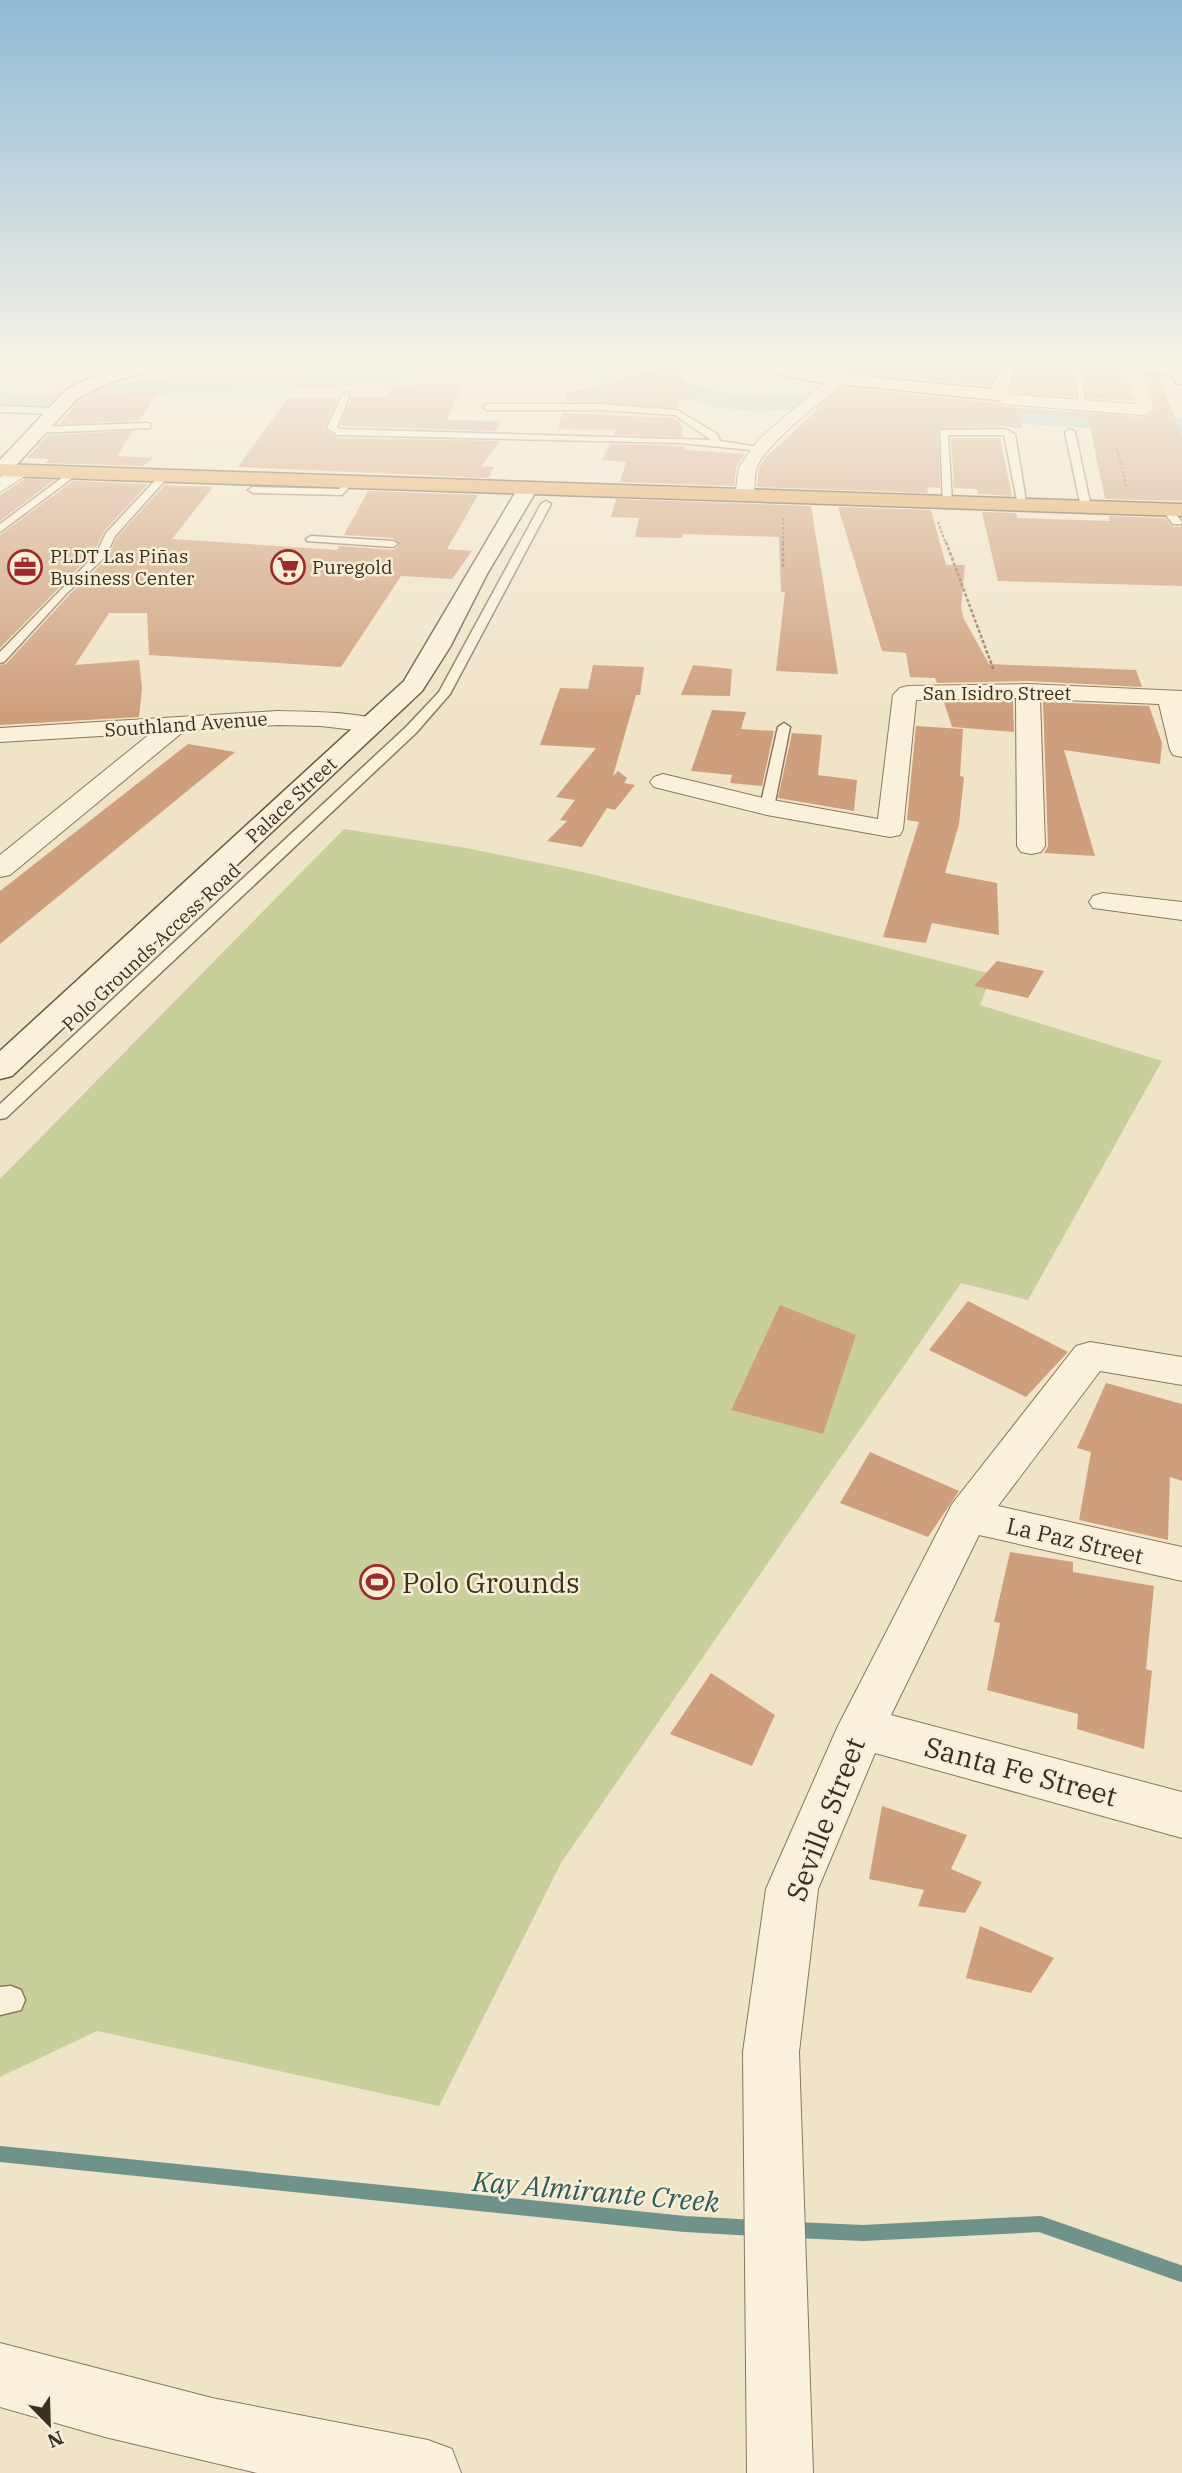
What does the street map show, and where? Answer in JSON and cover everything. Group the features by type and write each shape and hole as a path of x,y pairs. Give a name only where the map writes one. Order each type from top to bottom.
{"highway":[{"path":"331,481 537,496 744,495 1135,508 1175,514"}],"street":[{"path":"744,495 746,481"},
{"name":"Palace Street","path":"0,1069 413,686 438,647 475,574 537,496"},
{"path":"1028,691 1031,846"},
{"name":"San Isidro Street","path":"767,807 890,829 905,695 913,692 1028,691 1175,698"},
{"path":"1175,698 1182,750"},
{"name":"Southland Avenue","path":"0,735 277,718 321,719 372,725"},
{"path":"0,869 13,846 176,725"},
{"path":"663,782 767,807"},
{"path":"1103,902 1182,911"},
{"name":"Seville Street","path":"780,2473 771,2052 792,1889 861,1728 967,1516 1090,1356 1182,1371"},
{"name":"La Paz Street","path":"967,1516 1182,1564"},
{"name":"Santa Fe Street","path":"861,1728 1182,1815"},
{"path":"0,2375 63,2394 340,2465 428,2473"}],"lane":[{"path":"0,529 63,481"},
{"path":"0,659 63,591 101,555 110,535 159,481"},
{"path":"939,502 940,481"},
{"path":"1019,481 1023,505"},
{"path":"1081,481 1086,507"},
{"name":"Polo Grounds Access Road","path":"0,1115 401,740 444,694 537,496"},
{"path":"311,539 393,544"},
{"path":"767,807 784,727"}],"path":[{"path":"1125,481 1135,508"},
{"path":"783,497 783,566"},
{"path":"939,502 1001,691"}],"green space":[{"name":"Polo Grounds","path":"344,829 467,848 583,872 992,974 980,1005 1162,1061 1028,1300 961,1283 561,1863 439,2106 97,2031 0,2077 0,1179"}],"building":[{"path":"21,481 52,481 0,521 0,495"},
{"name":"PLDT Las Piñas Business Center","path":"72,481 148,484 104,531 94,552 0,648 0,535"},
{"path":"620,481 734,481 734,486"},
{"path":"758,481 940,481 940,488 927,487 928,493 757,487"},
{"path":"954,481 1009,481 1012,496 978,494 977,489 954,488"},
{"path":"1101,481 1182,481 1182,501 1105,499"},
{"path":"165,485 213,487 172,539 337,550 339,546 393,550 400,545 393,538 344,535 368,491 478,495 447,549 472,551 452,579 401,576 341,667 149,655 147,613 109,613 75,665 139,660 142,689 139,717 0,725 0,665 6,664 69,595 107,559 117,537"},
{"path":"616,499 811,506 838,674 776,671 785,592 781,592 779,537 683,534 682,538 635,537 639,518 611,517"},
{"path":"838,507 931,510 946,565 965,565 961,608 964,619 989,664 1136,670 1142,687 1028,681 937,683 935,678 910,677 906,653 882,651"},
{"path":"982,512 1016,513 1017,518 1110,521 1109,516 1165,518 1173,527 1182,526 1182,586 998,581"},
{"path":"593,665 644,667 640,695 636,695 613,776 618,771 627,778 624,783 635,785 615,810 607,808 582,847 547,841 567,821 560,820 575,800 556,797 596,748 540,745 560,688 588,689"},
{"path":"693,665 732,669 730,696 681,695"},
{"path":"1013,701 1014,732 952,727 944,702"},
{"path":"1043,702 1149,706 1162,743 1160,764 1064,750 1095,856 1044,853 1048,846"},
{"path":"712,710 746,712 741,729 774,731 762,786 730,783 732,775 691,771"},
{"path":"916,726 963,729 960,776 964,777 959,824 945,873 997,883 999,935 932,923 926,943 883,937 919,822 907,820"},
{"path":"792,733 822,735 818,775 857,780 854,811 778,798"},
{"path":"188,744 235,752 0,944 0,891"},
{"path":"997,961 1044,971 1028,998 974,986"},
{"path":"968,1301 1068,1352 1026,1397 929,1350"},
{"path":"780,1305 856,1335 823,1434 731,1410"},
{"path":"1106,1383 1182,1404 1182,1481 1170,1477 1168,1540 1079,1520 1091,1452 1077,1448"},
{"path":"870,1452 959,1491 928,1537 840,1503"},
{"path":"1010,1552 1073,1562 1073,1572 1154,1586 1146,1669 1152,1671 1144,1749 1077,1729 1078,1714 987,1690 1000,1623 994,1622"},
{"path":"711,1673 775,1715 752,1766 670,1734"},
{"path":"882,1806 967,1835 951,1869 982,1882 965,1913 918,1906 924,1890 869,1879"},
{"path":"980,1926 1054,1958 1031,1993 966,1978"}],"waterway":[{"name":"Kay Almirante Creek","path":"0,2154 685,2224 755,2228"},
{"name":"Kay Almirante Creek","path":"795,2230 863,2233 1040,2224 1182,2274"}],"place":[{"name":"PLDT Las Piñas Business Center","path":"25,567"},
{"name":"Puregold","path":"288,567"},
{"name":"Polo Grounds","path":"377,1582"}]}
